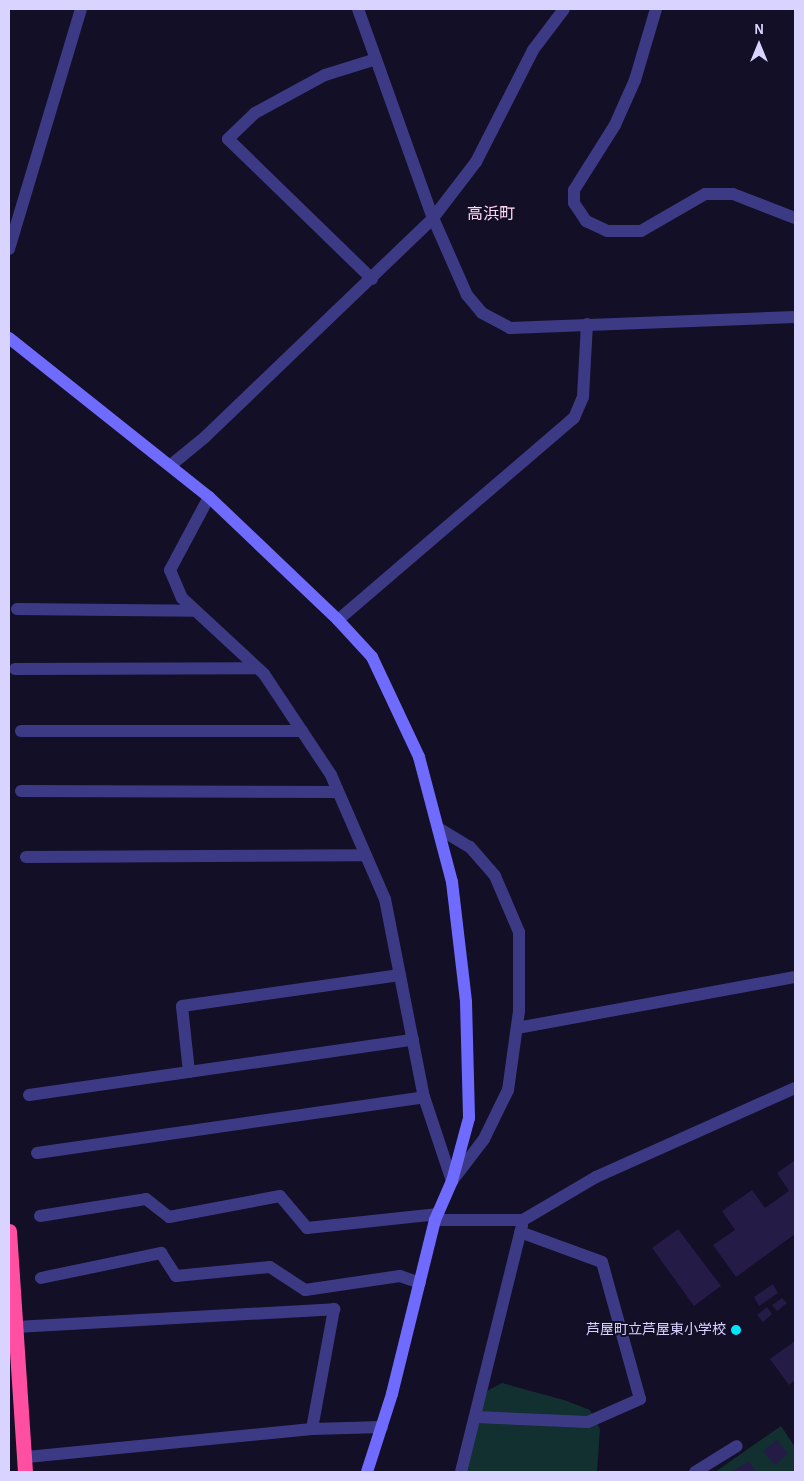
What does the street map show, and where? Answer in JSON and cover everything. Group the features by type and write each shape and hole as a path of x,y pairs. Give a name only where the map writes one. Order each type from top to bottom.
{"highway":[{"path":"9,1231 24,1465"}],"street":[{"path":"9,249 80,9"},
{"path":"358,9 433,218 467,296 482,313 510,328 795,317"},
{"path":"171,465 205,437 372,279 433,218 476,162 534,50 564,9"},
{"path":"656,9 635,80 615,125 574,190 574,203 586,221 607,231 641,231 705,194 733,194 795,218"},
{"path":"372,279 228,139 255,113 325,75 376,59"},
{"path":"338,620 574,418 583,396 587,324"},
{"path":"9,338 209,497 338,620 372,658 419,757 452,882 466,1002 468,1118 452,1181 437,1217 382,1427 367,1472"},
{"path":"209,497 170,570 182,598 257,668 302,731 338,792 384,898 424,1097 452,1181"},
{"path":"17,609 195,610"},
{"path":"15,669 257,668"},
{"path":"21,732 302,731"},
{"path":"21,791 338,792"},
{"path":"438,828 470,847 495,876 520,932 517,1028 508,1090 484,1139 452,1181"},
{"path":"26,857 366,855"},
{"path":"189,1072 182,1006 400,975"},
{"path":"517,1028 795,977"},
{"path":"29,1095 413,1040"},
{"path":"461,1472 522,1226 596,1177 795,1088"},
{"path":"36,1153 424,1097"},
{"path":"40,1216 146,1199 170,1217 280,1196 307,1228 437,1217 522,1226 602,1262 640,1399 588,1422 476,1417"},
{"path":"41,1278 161,1253 176,1276 270,1267 305,1290 400,1276 420,1283"},
{"path":"16,1326 334,1309 312,1429"},
{"path":"24,1465 312,1429 382,1427"},
{"path":"695,1472 737,1446"}],"green space":[{"path":"502,1383 564,1400 590,1410 600,1429 597,1472 461,1472 487,1391"},
{"path":"781,1426 795,1447 795,1472 715,1472"}],"building":[{"path":"795,1160 795,1234 736,1277 713,1245 735,1230 722,1211 752,1190 765,1208 789,1191 777,1173"},
{"path":"678,1229 721,1286 694,1306 652,1248"},
{"path":"773,1284 778,1293 759,1306 754,1297"},
{"path":"782,1298 787,1303 777,1311 772,1305"},
{"path":"767,1307 772,1314 763,1322 757,1315"},
{"path":"795,1341 795,1380 789,1385 770,1359"},
{"path":"777,1440 788,1454 775,1465 763,1451"},
{"path":"749,1461 756,1472 732,1472"}],"place":[{"name":"芦屋町立芦屋東小学校","path":"736,1330"}],"district":[{"name":"高浜町","path":"491,214"}]}
